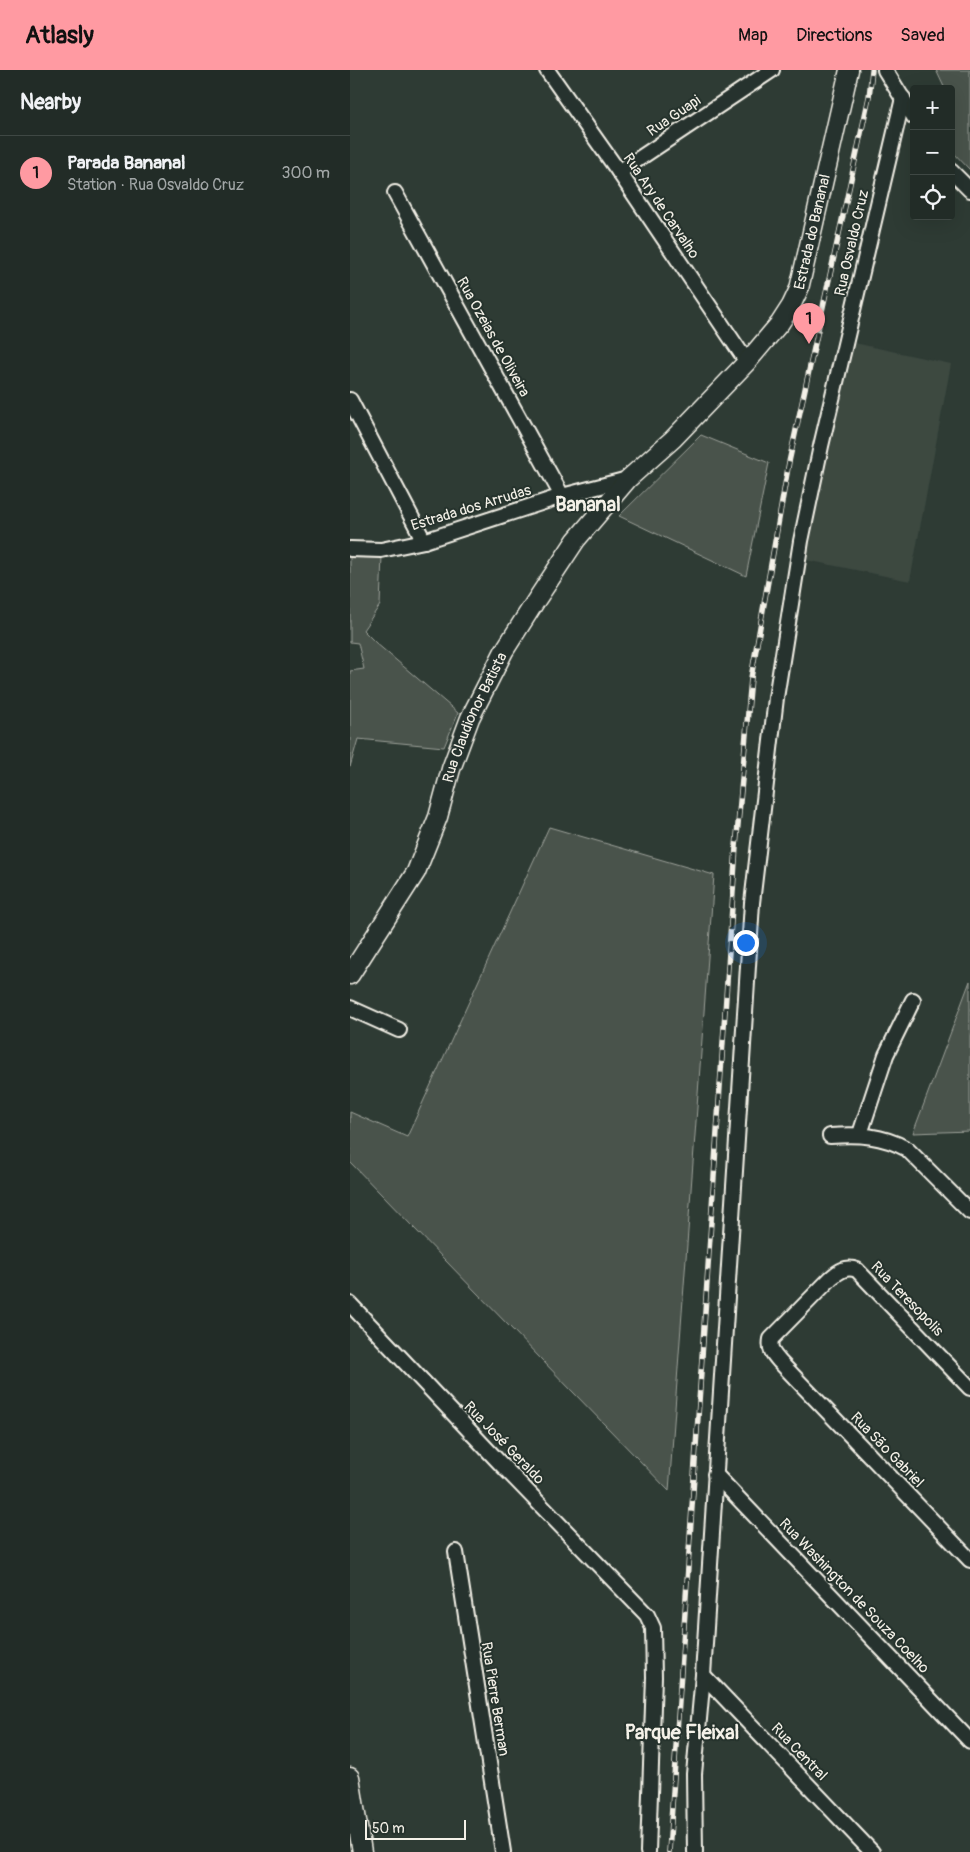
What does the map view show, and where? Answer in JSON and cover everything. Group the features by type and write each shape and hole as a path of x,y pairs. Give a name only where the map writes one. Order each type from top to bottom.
{"main road":[{"name":"Estrada do Bananal","path":"628,479 673,439 747,362 780,323 791,306 799,289 849,70"},
{"name":"Rua Claudionor Batista","path":"350,975 416,872 438,817 459,746 485,686 500,658 576,540 628,479"},
{"path":"350,1777 362,1852"}],"street":[{"name":"Rua Ary de Carvalho","path":"547,70 619,172 747,362"},
{"name":"Rua Guapi","path":"619,172 772,70"},
{"path":"884,70 910,110"},
{"name":"Rua Osvaldo Cruz","path":"695,1852 694,1774 752,903 776,698 801,541 821,446 903,98"},
{"path":"955,175 970,190"},
{"name":"Rua Ozeias de Oliveira","path":"395,193 562,496"},
{"path":"350,400 424,541"},
{"name":"Estrada dos Arrudas","path":"350,549 381,550 424,541 562,496 628,479"},
{"path":"860,1134 886,1055 913,1000"},
{"path":"350,1008 399,1030"},
{"path":"830,1136 860,1134 895,1142 907,1148 970,1212"},
{"name":"Rua Teresopolis","path":"780,1362 771,1352 770,1340 831,1278 840,1270 850,1267 857,1270 970,1388"},
{"name":"Rua José Geraldo","path":"350,1304 647,1615 653,1628 654,1677 648,1852"},
{"name":"Rua São Gabriel","path":"780,1362 970,1560"},
{"name":"Rua Washington de Souza Coelho","path":"715,1474 970,1741"},
{"name":"Rua Pierre Berman","path":"456,1552 502,1852"},
{"name":"Rua Central","path":"702,1675 872,1852"}],"shaded area":[{"path":"936,70 970,70 970,170 955,154 955,85 943,85"},
{"path":"850,342 951,364 910,581 806,560"},
{"path":"701,435 769,463 746,576 619,516"},
{"path":"350,554 382,556 380,605 363,630 458,713 444,747 358,739 350,767 350,671 364,669 358,643 350,642"},
{"path":"549,827 714,875 669,1491 350,1162 350,1112 407,1137"},
{"path":"970,981 970,1131 913,1133"}],"railway":[{"path":"669,1852 736,847 751,678 789,462 869,97 872,70"}],"place":[{"name":"Parada Bananal","path":"809,344"}],"district":[{"name":"Bananal","path":"588,504"},
{"name":"Parque Fleixal","path":"682,1732"}]}
